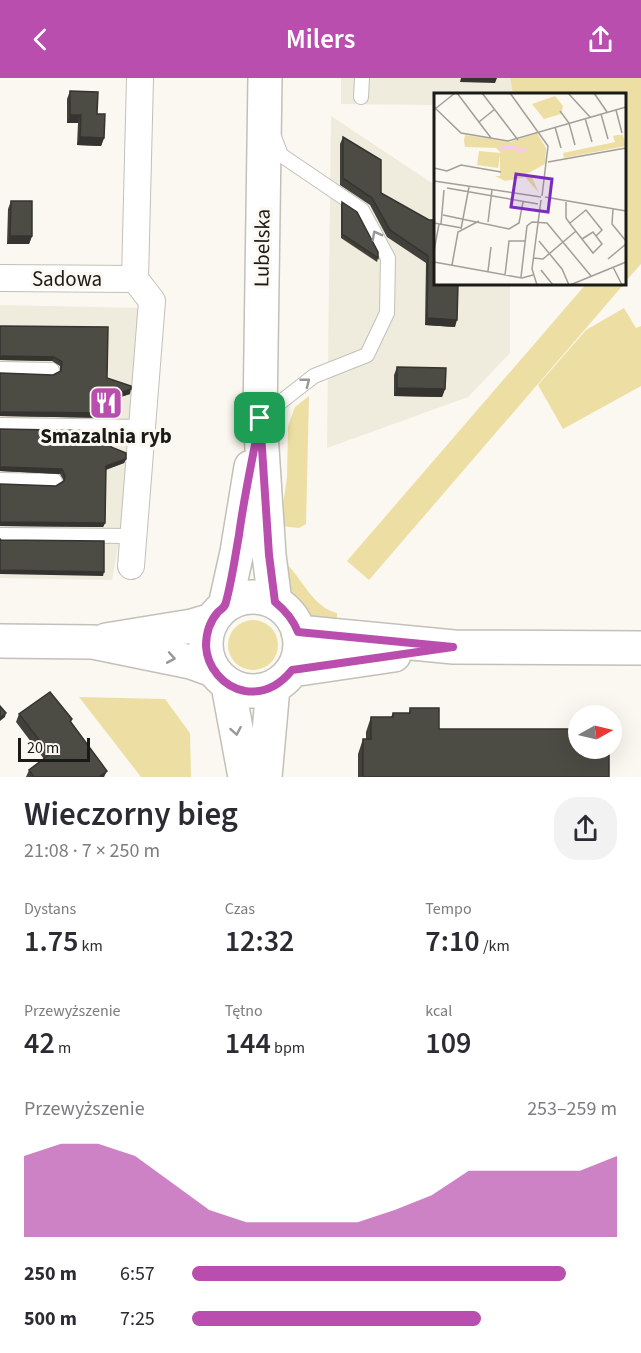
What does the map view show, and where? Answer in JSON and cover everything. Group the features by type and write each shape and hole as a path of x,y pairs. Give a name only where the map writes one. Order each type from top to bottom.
{"main road":[{"name":"Lubelska","path":"265,78 260,418 269,555 275,602"},
{"name":"Lubelska","path":"219,613 237,552 260,418"},
{"path":"0,641 93,642 192,626 219,613 237,600 250,597 275,602 289,615 298,632 300,645 298,658 283,679 265,777"},
{"path":"219,613 207,632 208,658 221,677 245,777"},
{"path":"298,632 453,647 641,648"},
{"path":"93,642 191,662 243,690 258,691 283,679 453,647"}],"street":[{"path":"131,566 152,301 135,279 140,78"},
{"name":"Sadowa","path":"0,278 135,279"}],"lane":[{"path":"361,97 362,78"},
{"path":"260,418 314,376 367,355 387,313 388,258 362,210 281,155 264,113"},
{"path":"0,369 52,370"},
{"path":"0,425 143,426"},
{"path":"0,480 54,481"},
{"path":"0,535 134,536"}],"shaded area":[{"path":"341,78 510,78 513,93 434,93 434,105 341,104"},
{"path":"510,78 641,78 641,264 626,281 626,93 513,93"},
{"path":"331,116 434,184 434,285 510,285 510,353 468,397 327,448"},
{"path":"585,285 623,285 369,580 347,561"},
{"path":"0,305 142,308 123,519 112,580 0,578"},
{"path":"624,308 636,328 641,326 641,386 563,429 538,385 586,330"},
{"path":"309,396 306,524 299,528 280,526 287,477 288,426 295,407"},
{"path":"286,563 315,599 337,613 337,625 316,621 311,616 288,586"},
{"path":"248,620 258,620 271,627 278,640 278,650 271,663 258,670 248,670 239,666 232,659 228,650 228,640 232,631 239,624"},
{"path":"79,697 165,699 190,733 191,777 141,777"}],"building":[{"path":"70,91 98,92 97,114 105,114 104,138 80,137 81,115 70,115"},
{"path":"343,137 381,160 381,193 429,220 434,220 434,285 458,285 457,320 427,318 428,256 390,230 372,198 343,178"},
{"path":"11,201 32,201 32,236 10,236"},
{"path":"342,202 357,212 378,252 378,258 342,234"},
{"path":"0,326 108,327 107,378 131,386 131,389 112,396 111,413 0,413 0,373 53,375 61,371 62,362 54,357 0,357"},
{"path":"397,367 446,368 445,389 397,388"},
{"path":"0,429 111,431 111,447 126,453 126,459 106,466 105,523 0,522 0,484 56,486 64,481 65,476 62,469 0,468"},
{"path":"0,539 104,541 104,572 0,570"},
{"path":"50,692 72,719 70,721 107,771 99,777 34,777 29,770 50,754 19,714"},
{"path":"0,706 6,713 0,718"},
{"path":"410,708 439,708 439,729 568,729 568,759 609,759 609,777 363,777 363,739 371,739 371,717 393,717 393,713 410,713"}],"place":[{"name":"Smazalnia ryb","path":"106,403"}],"route":[{"path":"260,418 269,555 275,602 293,620 298,632 453,647 292,670 284,680 273,687 258,691 243,690 228,685 213,670 208,658 207,632 212,620 225,606 237,552 238,535 260,418"}]}
